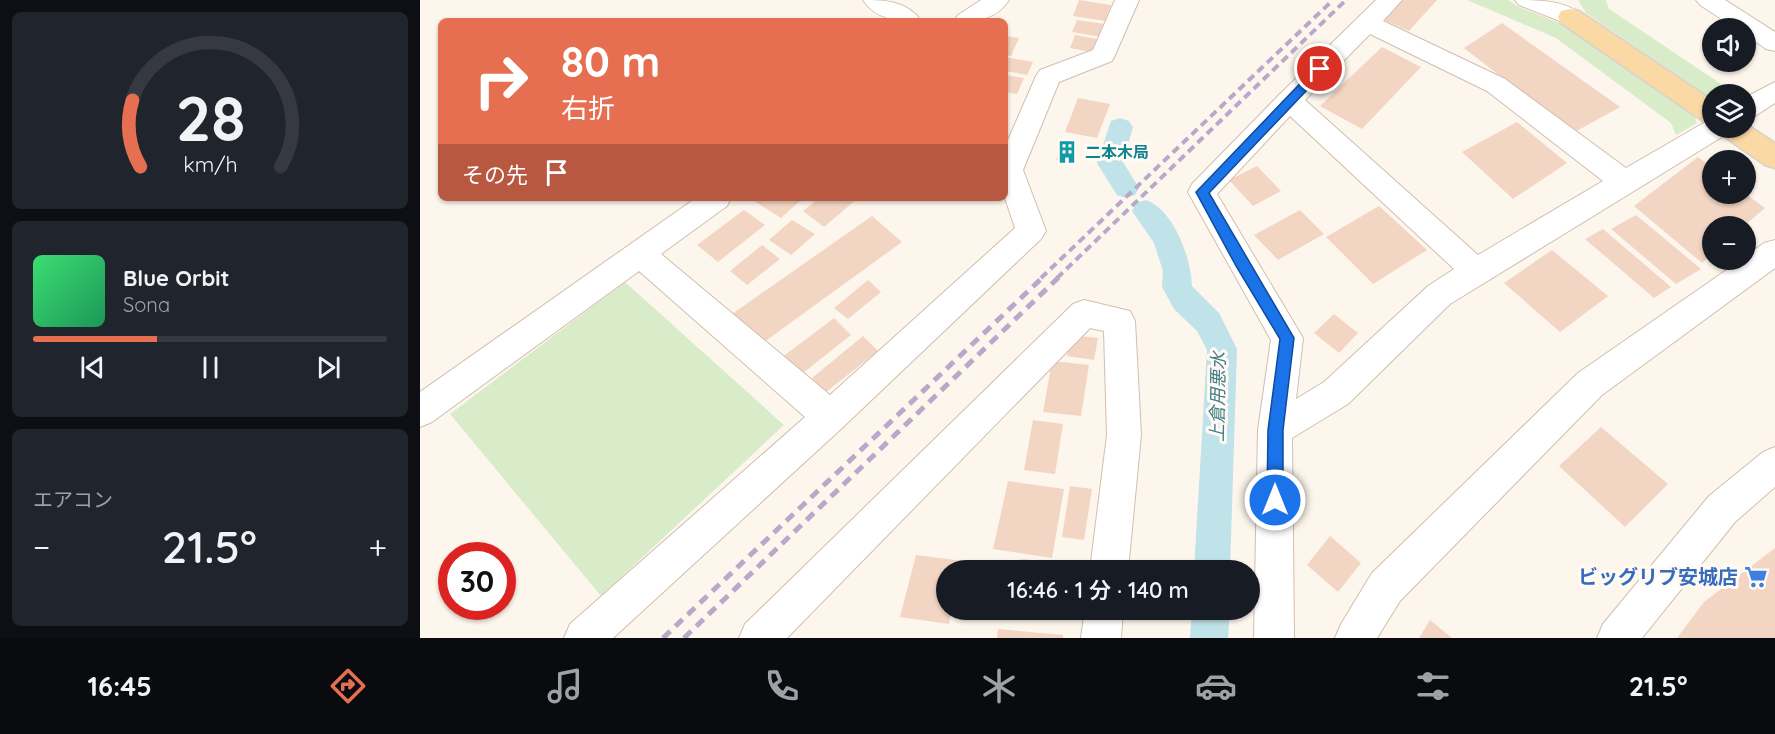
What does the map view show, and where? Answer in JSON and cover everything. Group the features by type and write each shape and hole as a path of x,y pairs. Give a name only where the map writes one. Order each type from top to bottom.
{"main road":[{"path":"1565,8 1702,106"},
{"path":"1747,138 1775,157"}],"street":[{"path":"875,0 904,18"},
{"path":"970,18 997,0"},
{"path":"584,638 830,417 1031,231 1009,170 1048,76 1103,55 1127,0"},
{"path":"1274,638 1275,430 1287,338 1202,192 1288,100 1390,0"},
{"path":"1527,0 1565,8"},
{"path":"1708,0 1775,43"},
{"path":"1367,23 1496,85 1625,183"},
{"path":"1756,103 1775,91"},
{"path":"1288,100 1476,271"},
{"path":"1275,430 1336,393 1439,295 1702,136"},
{"path":"420,411 713,201"},
{"path":"1355,638 1386,587 1590,384 1775,252"},
{"path":"640,254 830,417"},
{"path":"759,638 1083,313 1119,321 1124,435 1110,560"},
{"path":"1617,638 1722,508 1775,464"},
{"path":"1101,638 1103,620"}],"green space":[{"path":"1467,0 1508,0 1519,7 1567,26 1694,114 1697,123 1676,135 1671,123 1556,38"},
{"path":"1578,0 1606,0 1609,9 1721,84 1702,84 1702,92 1586,13"},
{"path":"625,282 784,425 601,596 450,414"}],"building":[{"path":"1079,0 1111,5 1105,21 1073,16"},
{"path":"1403,0 1437,0 1409,31 1384,20"},
{"path":"1077,20 1105,24 1101,37 1072,32"},
{"path":"1502,23 1620,107 1573,133 1464,48"},
{"path":"1075,35 1097,39 1091,52 1070,48"},
{"path":"1008,36 1019,38 1011,56 1008,56"},
{"path":"1382,47 1421,67 1362,129 1320,106"},
{"path":"1008,58 1033,62 1027,75 1008,72"},
{"path":"1008,75 1024,78 1017,94 1008,92"},
{"path":"1078,98 1110,104 1097,138 1065,132"},
{"path":"1517,122 1567,163 1513,199 1462,152"},
{"name":"二本木局","path":"1064,142 1077,145 1070,163 1056,160"},
{"path":"1698,157 1702,160 1702,204 1756,204 1756,201 1765,208 1756,216 1702,216 1702,263 1634,206"},
{"path":"1257,166 1281,191 1253,206 1229,180"},
{"path":"754,201 800,201 781,218"},
{"path":"815,201 854,201 824,227 803,211"},
{"path":"1379,206 1427,250 1373,284 1326,237"},
{"path":"744,210 765,225 718,262 697,245"},
{"path":"1300,210 1324,234 1278,260 1254,235"},
{"path":"1636,215 1701,269 1676,284 1611,229"},
{"path":"872,216 902,242 760,345 732,314"},
{"path":"792,220 815,234 791,255 769,240"},
{"path":"1603,229 1671,287 1654,298 1585,239"},
{"path":"762,245 780,259 747,285 730,271"},
{"path":"1552,250 1608,296 1560,332 1504,283"},
{"path":"868,280 881,292 848,319 834,308"},
{"path":"1334,314 1358,333 1339,353 1314,333"},
{"path":"834,318 851,335 798,377 781,358"},
{"path":"1071,335 1098,338 1094,360 1067,356"},
{"path":"863,336 878,351 826,392 812,378"},
{"path":"1052,361 1089,365 1081,416 1043,412"},
{"path":"1033,420 1063,424 1055,474 1024,470"},
{"path":"1601,427 1668,484 1625,527 1559,466"},
{"path":"1008,481 1064,489 1052,558 993,549"},
{"path":"1070,486 1092,489 1084,540 1062,537"},
{"path":"1330,536 1361,563 1338,592 1307,565"},
{"name":"ビッグリブ安城店","path":"1775,548 1775,638 1677,638 1704,602"},
{"path":"916,555 955,560 936,560 936,620 950,620 949,624 900,617"},
{"path":"1430,620 1452,638 1419,638"},
{"path":"998,629 1063,635 1063,638 997,638"}],"waterway":[{"name":"上倉用悪水","path":"1120,127 1110,163 1126,188"},
{"name":"上倉用悪水","path":"1146,211 1167,239 1177,271 1177,287 1184,300 1208,322 1222,349 1212,560"},
{"name":"上倉用悪水","path":"1209,638 1210,620"}],"railway":[{"path":"1041,278 1333,0"},
{"path":"1057,278 1346,0"},
{"path":"663,638 1043,277"},
{"path":"684,638 1059,277"}],"place":[{"name":"二本木局","path":"1067,152"},
{"name":"ビッグリブ安城店","path":"1756,577"}],"route":[{"path":"1275,500 1275,430 1287,338 1202,192 1320,69"}]}
